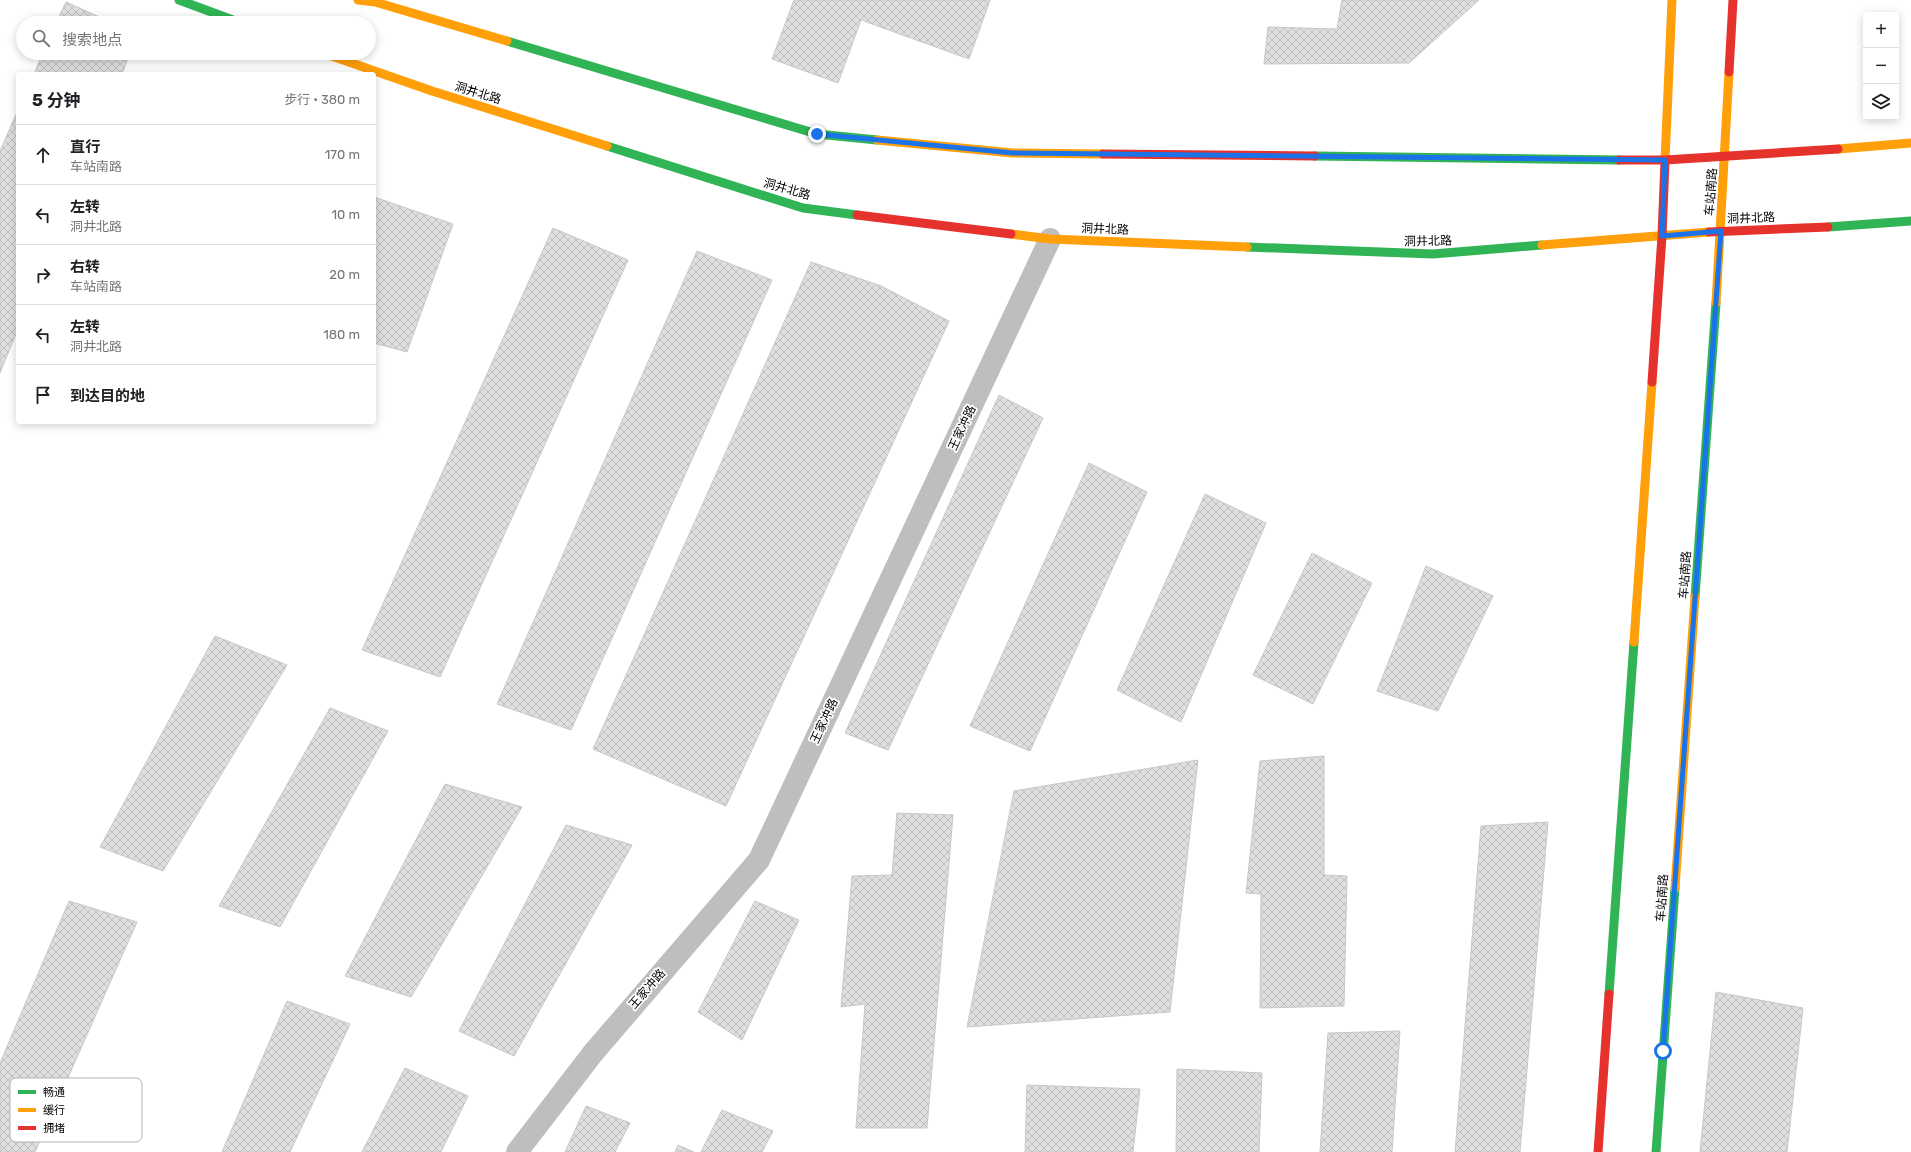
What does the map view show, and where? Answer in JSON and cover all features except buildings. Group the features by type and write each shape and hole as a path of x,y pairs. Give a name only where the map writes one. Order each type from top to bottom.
{"street":[{"path":"179,0 221,16"},
{"path":"358,0 376,2 817,134 1013,153 1665,160 1911,143"},
{"path":"1598,1152 1662,236 1672,0"},
{"name":"车站南路","path":"1656,1152 1721,231 1733,0"},
{"name":"洞井北路","path":"343,60 432,91 803,208 1050,239 1433,254 1721,231 1828,227 1911,221"},
{"name":"王家冲路","path":"517,1152 593,1053 759,860 1050,239"}],"traffic: fast":[{"path":"179,0 222,16"},
{"path":"507,41 817,134 877,140"},
{"path":"607,146 803,208 857,215"},
{"path":"1315,156 1619,160"},
{"path":"1828,227 1911,221"},
{"path":"1247,247 1433,254 1542,245"},
{"path":"1695,597 1716,303"},
{"path":"1609,994 1634,642"},
{"path":"1656,1152 1675,888"}],"traffic: slow":[{"path":"358,0 375,2 507,41"},
{"path":"1665,161 1672,0"},
{"path":"343,60 432,91 607,146"},
{"path":"1716,303 1729,72"},
{"path":"877,140 1013,153 1103,154"},
{"path":"1838,149 1911,143"},
{"path":"1542,245 1709,232"},
{"path":"1011,234 1050,239 1247,247"},
{"path":"1634,642 1652,382"},
{"path":"1675,888 1695,597"}],"traffic: jam":[{"path":"1729,72 1733,0"},
{"path":"1619,160 1665,160 1838,149"},
{"path":"1103,154 1315,156"},
{"path":"1652,382 1662,236 1665,161"},
{"path":"857,215 1011,234"},
{"path":"1709,232 1828,227"},
{"path":"1598,1152 1609,994"}],"route":[{"path":"817,134 1013,153 1665,160 1662,236 1721,231 1663,1051"}]}
